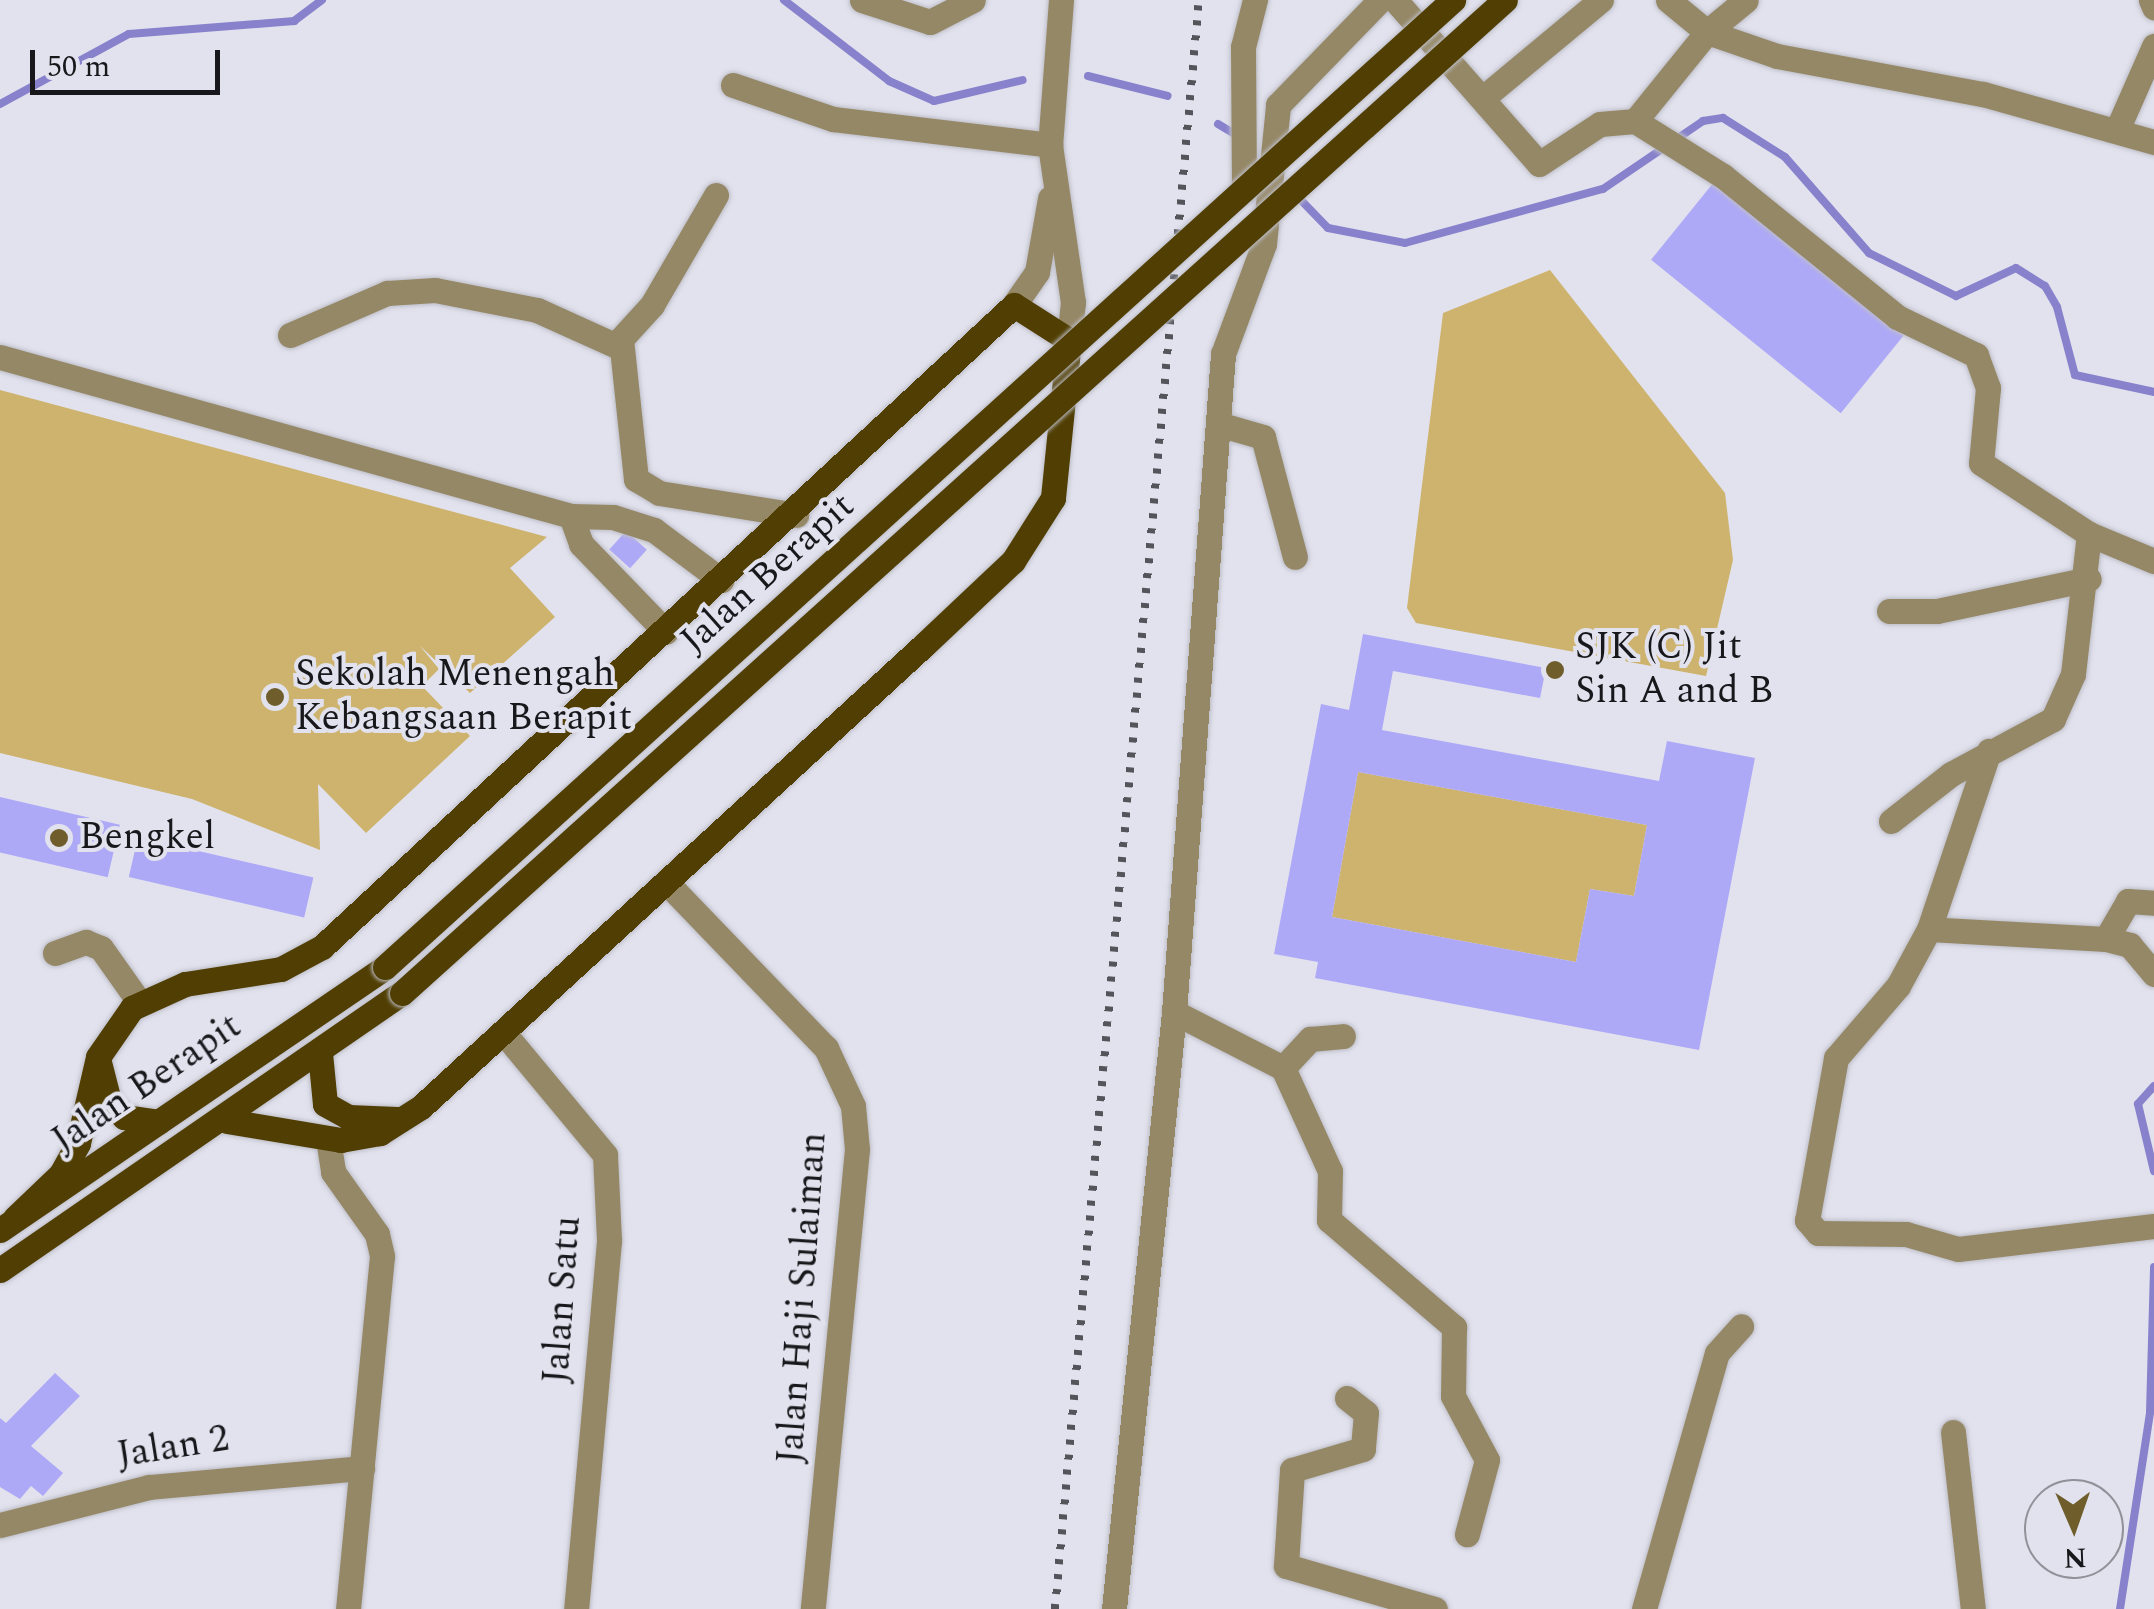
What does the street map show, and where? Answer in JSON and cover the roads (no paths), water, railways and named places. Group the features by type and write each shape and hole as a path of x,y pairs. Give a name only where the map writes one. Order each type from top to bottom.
{"main road":[{"name":"Jalan Berapit","path":"8,1224 385,967 1453,0"},
{"path":"0,1270 227,1121 402,993 1505,0"},
{"path":"8,1224 78,1143 98,1057 140,1002 185,984 281,968 322,947 796,515 1014,305 1070,340 1058,465 1038,528 666,882 502,1032 402,1119 380,1133 328,1139 227,1121"},
{"path":"320,1053 325,1104 348,1116 402,1119"},
{"path":"98,1057 109,1101 124,1117 159,1122"}],"street":[{"path":"862,0 930,22 973,0"},
{"path":"1061,0 1050,145 1073,302 1070,340"},
{"path":"1244,190 1242,47 1255,0"},
{"path":"1114,1609 1174,1012 1223,354 1264,244 1278,105 1380,0"},
{"path":"1394,0 1484,97 1539,164 1600,124 1636,121 1690,155 1897,317 1976,355 1988,388 1982,464 2089,534 2154,562"},
{"path":"1484,97 1601,0"},
{"path":"1668,0 1707,32 2154,142"},
{"path":"1636,121 1707,32 1746,0"},
{"path":"2151,0 2154,7"},
{"path":"2117,130 2154,46"},
{"path":"733,85 833,119 1050,145"},
{"path":"1014,305 1036,272 1053,176"},
{"path":"716,196 621,348 636,479 659,493 796,515"},
{"path":"290,335 387,293 435,290 538,310 621,348"},
{"path":"0,357 571,516 654,530 721,580"},
{"path":"1218,424 1263,437 1295,557"},
{"path":"571,516 581,544 666,632"},
{"path":"1891,822 1989,751 2053,719 2066,697 2089,579 2089,534"},
{"path":"1889,611 1937,611 2089,579"},
{"path":"1989,751 1929,929 1898,986 1836,1058 1807,1220 1818,1233 1906,1234 1958,1249 2154,1226"},
{"name":"Jalan Haji Sulaiman","path":"666,882 826,1048 853,1106 857,1150 812,1609"},
{"path":"2106,939 2128,902 2154,903"},
{"path":"1929,929 2106,939 2130,945 2154,974"},
{"path":"55,953 86,942 101,948 140,1002"},
{"path":"1174,1012 1283,1068 1330,1170 1329,1220 1454,1327 1452,1396 1487,1460 1467,1534"},
{"name":"Jalan Satu","path":"502,1032 605,1155 609,1241 576,1609"},
{"path":"1283,1068 1310,1039 1343,1036"},
{"path":"328,1139 332,1172 382,1256 348,1609"},
{"path":"1644,1609 1717,1353 1741,1326"},
{"path":"1347,1398 1366,1413 1362,1449 1292,1470 1290,1572 1435,1609"},
{"path":"1953,1432 1973,1609"},
{"name":"Jalan 2","path":"0,1524 149,1487 362,1468"}],"waterway":[{"path":"0,104 129,34 294,21 322,0"},
{"path":"784,0 889,81 934,101 1023,80"},
{"path":"1088,76 1168,96"},
{"path":"1295,194 1328,228 1405,243 1603,189 1703,121 1723,118 1785,157 1869,253 1956,296 2016,268 2045,286 2057,307 2075,375 2154,392"},
{"path":"1218,124 1240,137"},
{"path":"2154,1086 2138,1104 2154,1171"},
{"path":"2120,1609 2150,1412 2154,1267"}],"railway":[{"path":"1055,1609 1199,0"}],"place":[{"name":"SJK (C) Jit Sin A and B","path":"1555,670"},
{"name":"Sekolah Menengah Kebangsaan Berapit","path":"275,697"},
{"name":"Bengkel","path":"59,838"}]}
